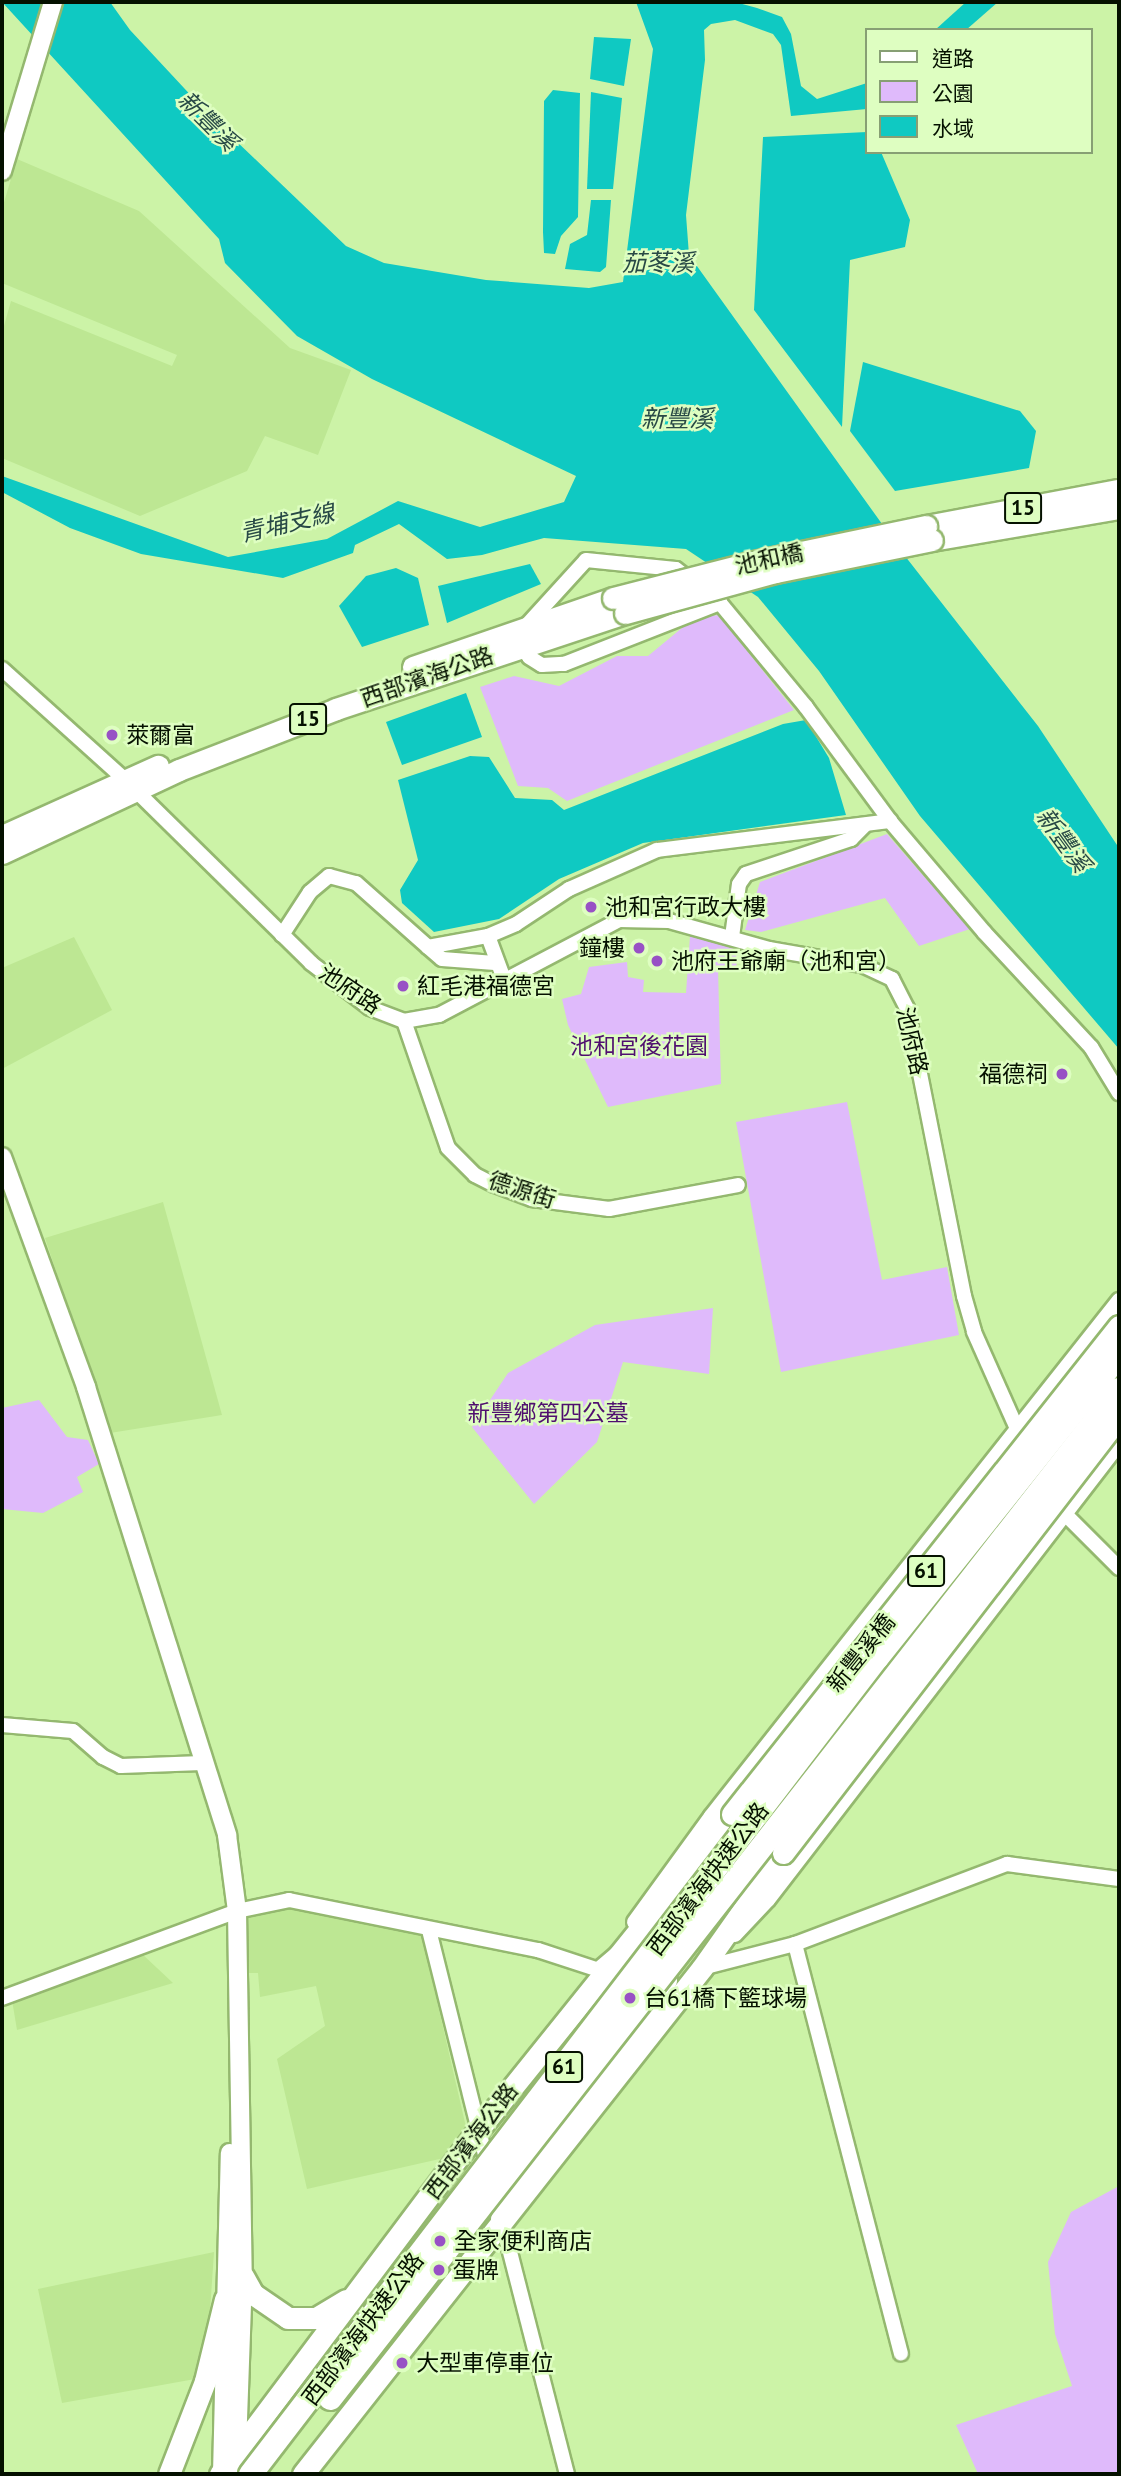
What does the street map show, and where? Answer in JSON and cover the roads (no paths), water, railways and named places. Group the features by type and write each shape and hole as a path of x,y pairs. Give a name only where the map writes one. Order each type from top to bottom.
{"highway":[{"name":"西部濱海快速公路","path":"250,2474 877,1657 1119,1354"},
{"name":"西部濱海快速公路","path":"271,2474 1119,1389"},
{"path":"602,1971 656,1925 877,1657"},
{"path":"502,2219 537,2155 641,2024 683,1947"}],"main road":[{"name":"15","path":"929,533 1119,490"},
{"name":"15","path":"929,533 1119,508"},
{"name":"池和橋","path":"619,605 775,572 929,533"},
{"name":"西部濱海公路","path":"2,836 129,785 524,636 619,605"},
{"name":"西部濱海公路","path":"2,853 129,785"},
{"name":"新豐溪橋","path":"732,1814 1119,1326"},
{"name":"61","path":"309,2468 502,2219 702,1968 783,1853 1119,1418"},
{"name":"西部濱海公路","path":"227,2470 479,2129 602,1971 732,1814"},
{"path":"243,2276 273,2312 301,2320 329,2313 365,2286"},
{"path":"169,2474 205,2381 225,2299"}],"street":[{"path":"2,171 53,2"},
{"path":"720,603 692,610 564,664 542,665 529,657 524,636 586,561 676,569 693,582 720,603 806,707 890,821 984,932 1091,1047 1119,1093"},
{"path":"692,610 693,582"},
{"name":"池府路","path":"2,669 129,785 282,935 370,1008 404,1021 439,1015 618,920 670,921 874,968 900,989 964,1296 1016,1432 1066,1516 1119,1568"},
{"path":"428,947 488,936 544,908 569,889 657,850 890,821"},
{"path":"732,937 739,884 746,874 851,839 865,825"},
{"path":"282,935 317,884 329,876 356,883 442,959 495,963"},
{"path":"488,936 495,963 505,982"},
{"name":"德源街","path":"404,1021 448,1147 475,1175 495,1185 532,1199 609,1209 738,1185"},
{"path":"3,1165 86,1387 202,1763 227,1835 237,1911 243,2276 227,2470"},
{"path":"2,1998 237,1911 289,1900 538,1950 602,1971 711,1816 1119,1300"},
{"path":"702,1968 768,1900 1119,1444"},
{"path":"2,1725 73,1731 103,1758 121,1766 202,1763"},
{"path":"702,1968 795,1944 1007,1864 1119,1879"},
{"path":"429,1930 567,2474"},
{"path":"795,1944 901,2354"},
{"path":"227,2470 227,2189 238,2066"}],"water":[{"name":"新豐溪","path":"2,2 110,2 130,30 211,117 346,246 384,263 486,280 589,288 623,282 653,49 636,2 735,2 757,8 782,17 791,34 801,86 817,99 866,83 866,109 791,116 781,45 773,34 735,20 711,24 704,30 705,60 686,215 689,255 905,556 1038,726 1119,848 1119,1049 920,816 819,671 758,597 686,549 544,538 482,555 447,559 399,524 355,545 353,553 283,578 141,554 70,528 2,492 2,476 228,557 327,539 398,501 480,527 564,502 576,476 372,379 297,336 225,263 219,239"},
{"path":"966,2 998,2 968,28 937,28"},
{"path":"594,37 631,39 624,86 590,79"},
{"path":"553,90 580,93 578,217 561,236 555,254 544,253 543,232 544,101"},
{"path":"591,92 622,98 613,189 587,189"},
{"path":"866,132 866,154 882,154 910,220 905,247 850,260 842,427 754,310 763,137"},
{"path":"591,200 611,200 606,267 600,272 565,269 570,244 587,235"},
{"path":"863,362 1020,411 1036,431 1029,468 895,491 850,431"},
{"path":"530,564 541,584 447,623 438,586"},
{"path":"396,568 418,578 429,625 362,647 339,606 366,576"},
{"path":"466,693 482,737 402,765 386,722"},
{"path":"806,720 829,758 846,815 643,843 559,879 499,919 434,932 402,903 400,890 418,860 398,780 470,756 489,757 515,798 552,800 564,810 783,724"}],"place":[{"name":"萊爾富","path":"112,735"},
{"name":"池和宮行政大樓","path":"591,907"},
{"name":"鐘樓","path":"639,948"},
{"name":"池府王爺廟（池和宮）","path":"657,961"},
{"name":"紅毛港福德宮","path":"403,986"},
{"name":"福德祠","path":"1062,1074"},
{"name":"台61橋下籃球場","path":"630,1998"},
{"name":"全家便利商店","path":"440,2241"},
{"name":"蛋牌","path":"439,2270"},
{"name":"大型車停車位","path":"402,2363"}],"water label":[{"name":"茄苳溪","path":"658,263"},
{"name":"青埔支線","path":"287,523"}],"park label":[{"name":"池和宮後花園","path":"639,1046"},
{"name":"新豐鄉第四公墓","path":"548,1413"}]}
